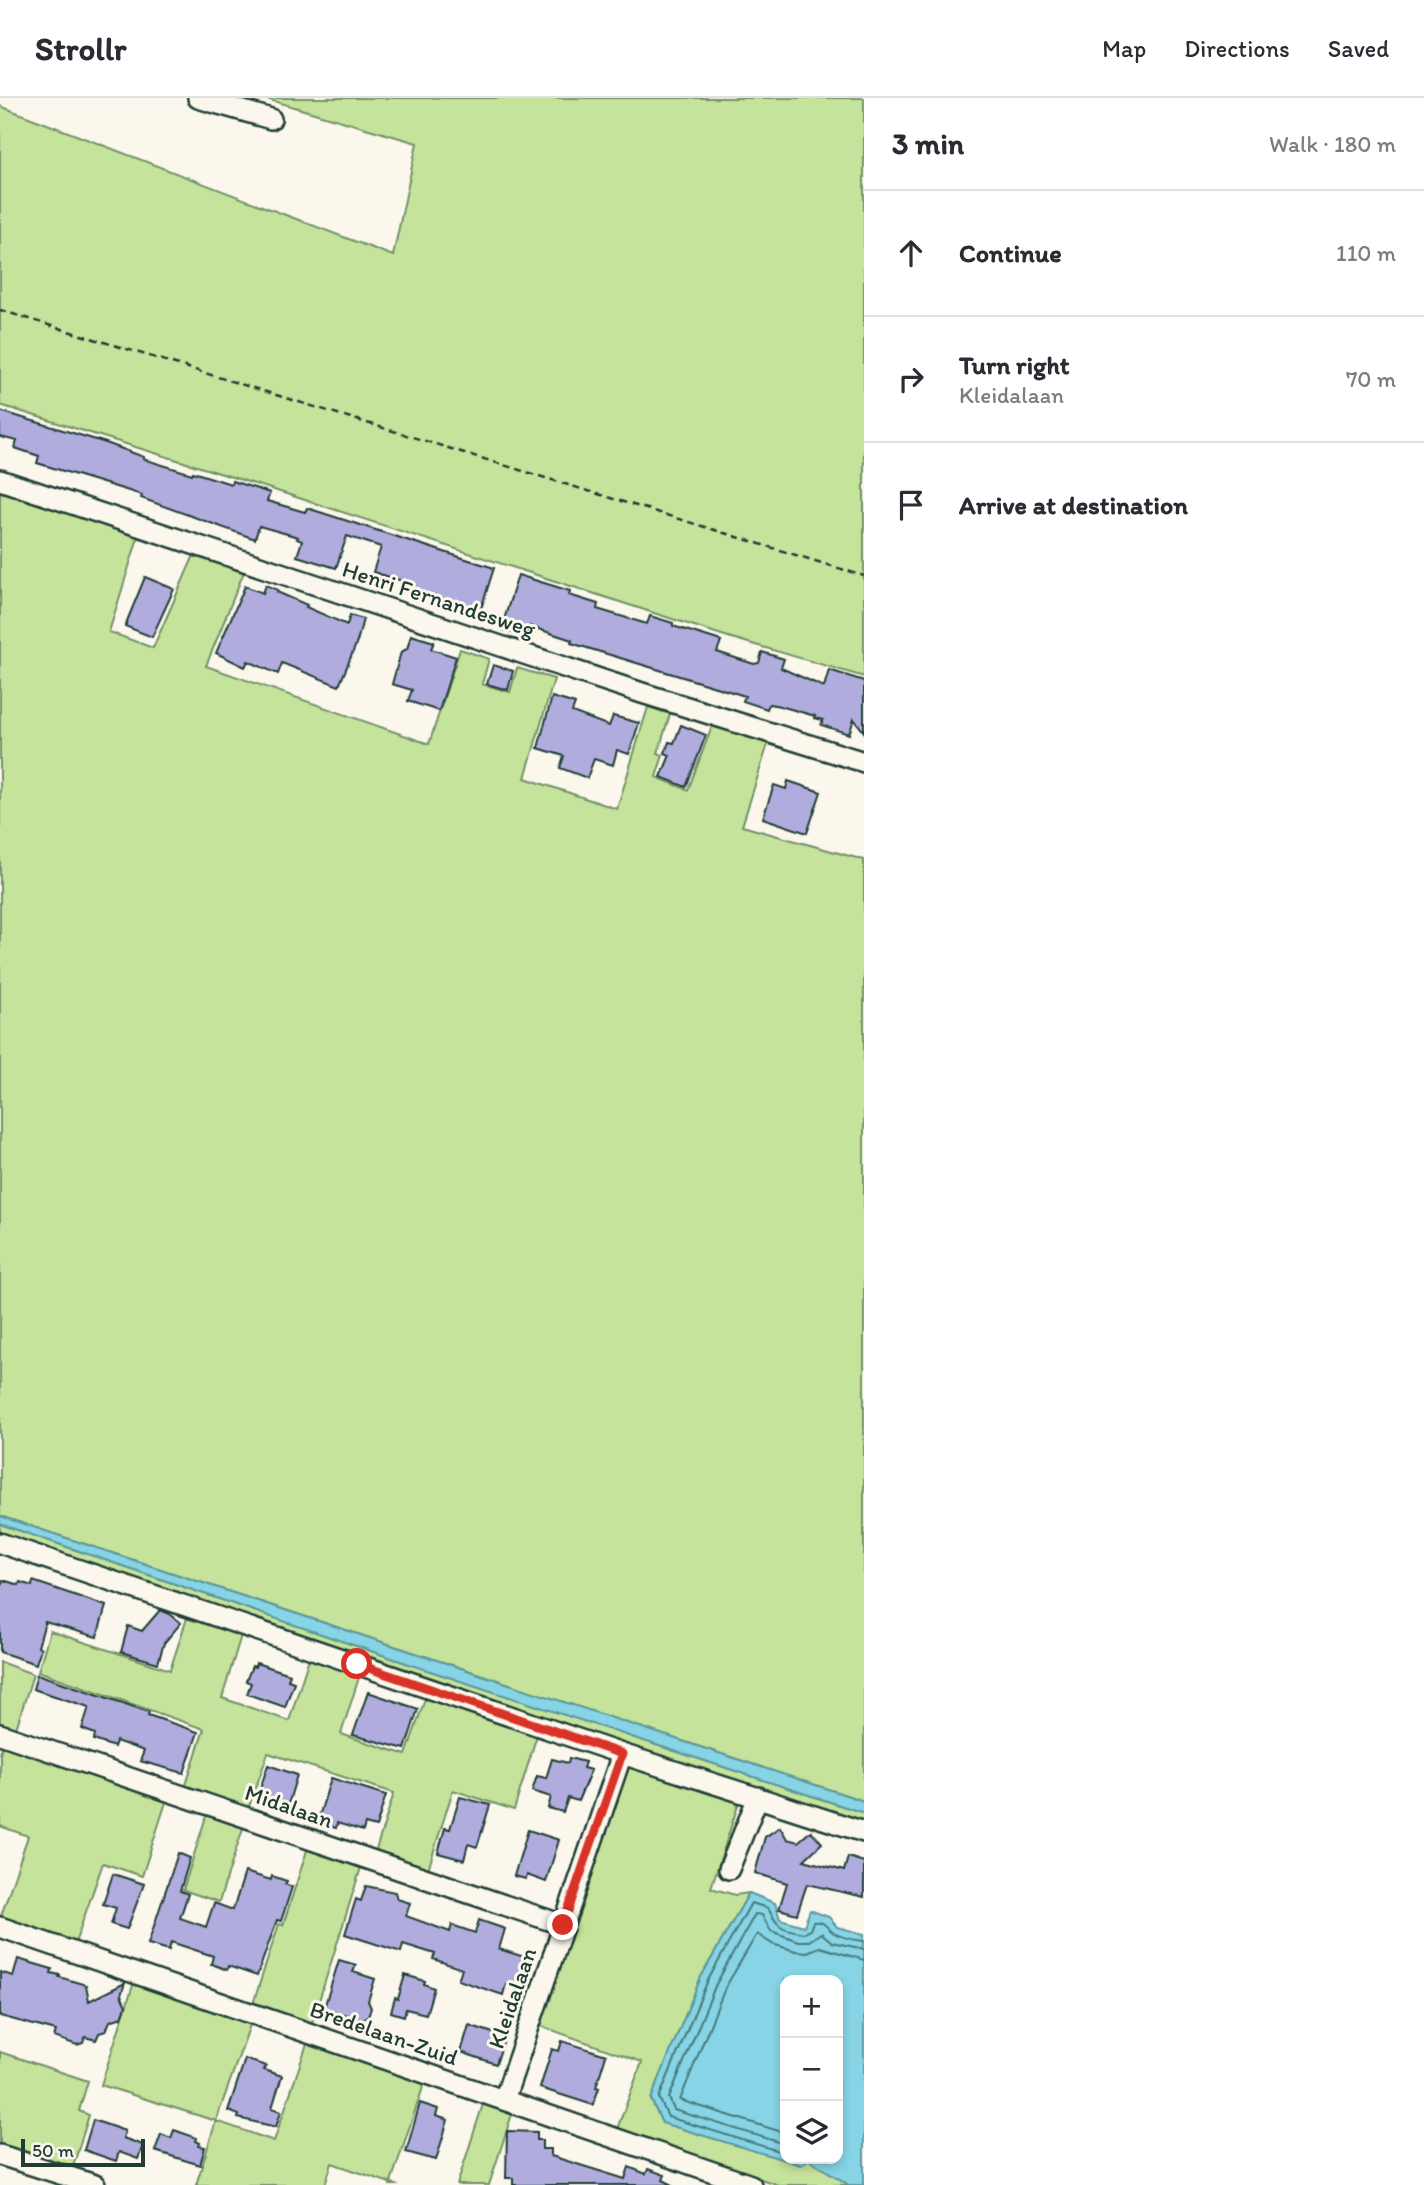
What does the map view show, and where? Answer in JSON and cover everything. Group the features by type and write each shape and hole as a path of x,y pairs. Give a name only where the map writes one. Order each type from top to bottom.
{"street":[{"path":"198,98 271,119"},
{"name":"Henri Fernandesweg","path":"0,480 629,689 864,762"},
{"path":"0,1543 622,1754 864,1832"},
{"name":"Midalaan","path":"0,1734 563,1925"},
{"name":"Kleidalaan","path":"504,2100 622,1754"},
{"path":"729,1869 758,1797"},
{"name":"Bredelaan-Zuid","path":"0,1927 751,2185"},
{"path":"0,2155 94,2185"}],"path":[{"path":"0,310 864,576"}],"green space":[{"path":"263,98 864,98 864,677 725,636 271,489 0,405 0,106 393,256 417,143"},
{"path":"0,490 139,534 109,632 153,648 195,553 245,569 206,666 429,744 460,649 489,659 482,684 510,692 517,668 554,679 525,778 617,809 648,707 670,714 658,753 663,755 656,777 688,790 713,724 769,741 742,826 864,860 864,1801 0,1516"},
{"path":"0,1524 409,1664 864,1813 864,1826 0,1537"},
{"path":"189,1612 243,1629 222,1698 289,1721 310,1655 361,1671 341,1734 406,1755 426,1696 537,1735 514,1810 453,1790 427,1873 374,1856 394,1793 268,1753 247,1812 184,1791 204,1729 38,1671 50,1631 170,1670"},
{"path":"0,1662 33,1674 15,1732 0,1727"},
{"path":"4,1740 168,1796 142,1876 103,1863 74,1946 0,1919 28,1836 0,1826 0,1753"},
{"path":"627,1760 740,1799 711,1888 735,1895 749,1893 701,1977 651,2100 662,2123 780,2159 780,2164 816,2164 849,2185 778,2185 617,2129 642,2062 535,2024"},
{"path":"208,1810 245,1822 219,1902 183,1890"},
{"path":"309,1844 363,1861 311,2026 252,2007 279,1924 283,1925"},
{"path":"135,1979 252,2019 216,2121 101,2085"},
{"path":"309,2038 426,2078 391,2182 396,2185 332,2163 325,2185 196,2185 216,2121 274,2141"},
{"path":"0,2052 88,2081 79,2111 89,2115 71,2173 0,2150"},
{"path":"484,2101 513,2111 489,2185 457,2185"}],"water":[{"path":"0,1516 864,1801 864,1813 409,1664 0,1524"},
{"path":"749,1893 775,1903 780,1919 804,1926 810,1910 829,1917 837,1927 864,1934 864,2185 849,2185 816,2164 843,2164 843,1975 780,1975 780,2159 662,2123 651,2099 701,1977"}],"building":[{"path":"0,411 106,443 144,457 143,459 192,474 193,472 231,484 232,481 270,493 267,501 305,512 307,508 494,568 480,612 408,587 409,583 373,572 381,547 347,536 336,568 297,556 302,541 297,539 298,537 259,526 255,539 141,498 142,495 37,463 39,456 15,448 17,441 0,437"},
{"path":"518,575 570,591 569,595 598,604 597,609 647,624 650,616 721,641 717,652 754,664 759,663 762,652 784,659 781,668 824,687 829,670 864,681 864,732 854,719 849,734 821,725 823,720 814,718 815,716 769,704 767,709 743,701 745,696 571,643 572,640 529,626 526,637 501,629"},
{"path":"145,577 174,589 152,637 125,626"},
{"path":"266,585 347,625 350,615 363,619 357,642 339,686 282,663 278,674 248,661 245,667 216,653 245,586 263,593"},
{"path":"411,635 434,642 431,649 456,657 439,711 408,701 412,690 392,684 401,652 407,649"},
{"path":"493,665 513,671 508,690 487,684"},
{"path":"552,697 575,704 572,712 609,726 613,716 639,723 629,754 617,750 613,765 594,759 587,778 560,768 564,756 538,748"},
{"path":"681,725 706,735 686,787 661,777 670,755 665,753 669,742 674,743"},
{"path":"788,781 821,792 807,833 763,818 774,785 786,789"},
{"path":"3,1580 32,1586 33,1581 106,1606 97,1637 45,1622 36,1664 0,1652 0,1589"},
{"path":"160,1610 181,1623 164,1643 158,1663 121,1652 128,1626 142,1631"},
{"path":"256,1663 290,1674 288,1680 294,1682 285,1707 247,1694 251,1683 246,1681"},
{"path":"37,1674 149,1712 148,1715 198,1732 184,1773 140,1761 144,1751 116,1741 114,1747 94,1740 95,1734 82,1729 89,1707 33,1689"},
{"path":"368,1692 418,1709 405,1749 353,1735"},
{"path":"569,1758 585,1762 583,1768 591,1770 578,1801 568,1798 563,1812 548,1808 551,1797 532,1791 537,1776 546,1778 552,1759 568,1763"},
{"path":"268,1765 297,1775 287,1808 257,1798"},
{"path":"331,1778 386,1795 376,1827 365,1824 363,1831 337,1823 336,1828 317,1823"},
{"path":"460,1797 490,1805 477,1847 468,1844 464,1860 438,1853 445,1828 450,1829"},
{"path":"780,1827 787,1839 798,1842 811,1831 822,1843 804,1860 844,1871 848,1857 864,1862 864,1897 807,1884 797,1914 779,1909 787,1883 755,1873 765,1837"},
{"path":"528,1830 559,1840 546,1882 527,1875 526,1879 514,1876"},
{"path":"178,1853 190,1858 180,1891 188,1894 180,1918 206,1927 214,1903 233,1910 245,1872 271,1880 272,1876 287,1881 285,1884 292,1887 281,1921 277,1920 257,1976 228,1966 227,1970 211,1964 213,1956 171,1942 169,1950 148,1944"},
{"path":"113,1874 144,1884 127,1929 111,1924 116,1908 103,1904"},
{"path":"366,1886 395,1892 397,1899 410,1903 406,1916 450,1932 452,1925 475,1933 479,1920 505,1929 499,1949 524,1957 514,1987 506,1984 503,1995 458,1980 462,1969 433,1959 435,1954 403,1944 401,1952 345,1934 356,1899 361,1901"},
{"path":"18,1959 52,1969 51,1973 60,1975 59,1977 86,1985 89,2001 125,1983 121,1995 126,2006 122,2017 110,2021 106,2031 99,2033 96,2040 85,2037 83,2043 77,2045 54,2037 56,2031 0,2016 0,1972 13,1976"},
{"path":"339,1960 356,1965 353,1972 375,1979 368,2001 371,2008 368,2016 362,2020 324,2008"},
{"path":"405,1975 425,1981 424,1984 434,1988 426,2014 406,2009 404,2016 391,2012"},
{"path":"469,2025 505,2037 496,2064 461,2052"},
{"path":"562,2041 606,2055 593,2105 540,2088 552,2049 559,2051"},
{"path":"245,2059 266,2066 264,2070 282,2076 272,2108 281,2111 276,2127 238,2118 239,2115 228,2111"},
{"path":"420,2103 438,2109 436,2116 448,2120 436,2160 406,2152"},
{"path":"93,2120 125,2131 123,2138 143,2145 138,2159 119,2152 116,2161 84,2150"},
{"path":"174,2130 197,2138 199,2146 205,2147 200,2165 155,2151 161,2134 171,2138"},
{"path":"507,2131 537,2132 537,2140 542,2140 542,2149 551,2149 551,2156 625,2179 629,2167 646,2174 648,2169 665,2175 663,2180 673,2185 513,2185 513,2178 506,2178"}],"route":[{"path":"357,1664 622,1754 563,1925"}]}
